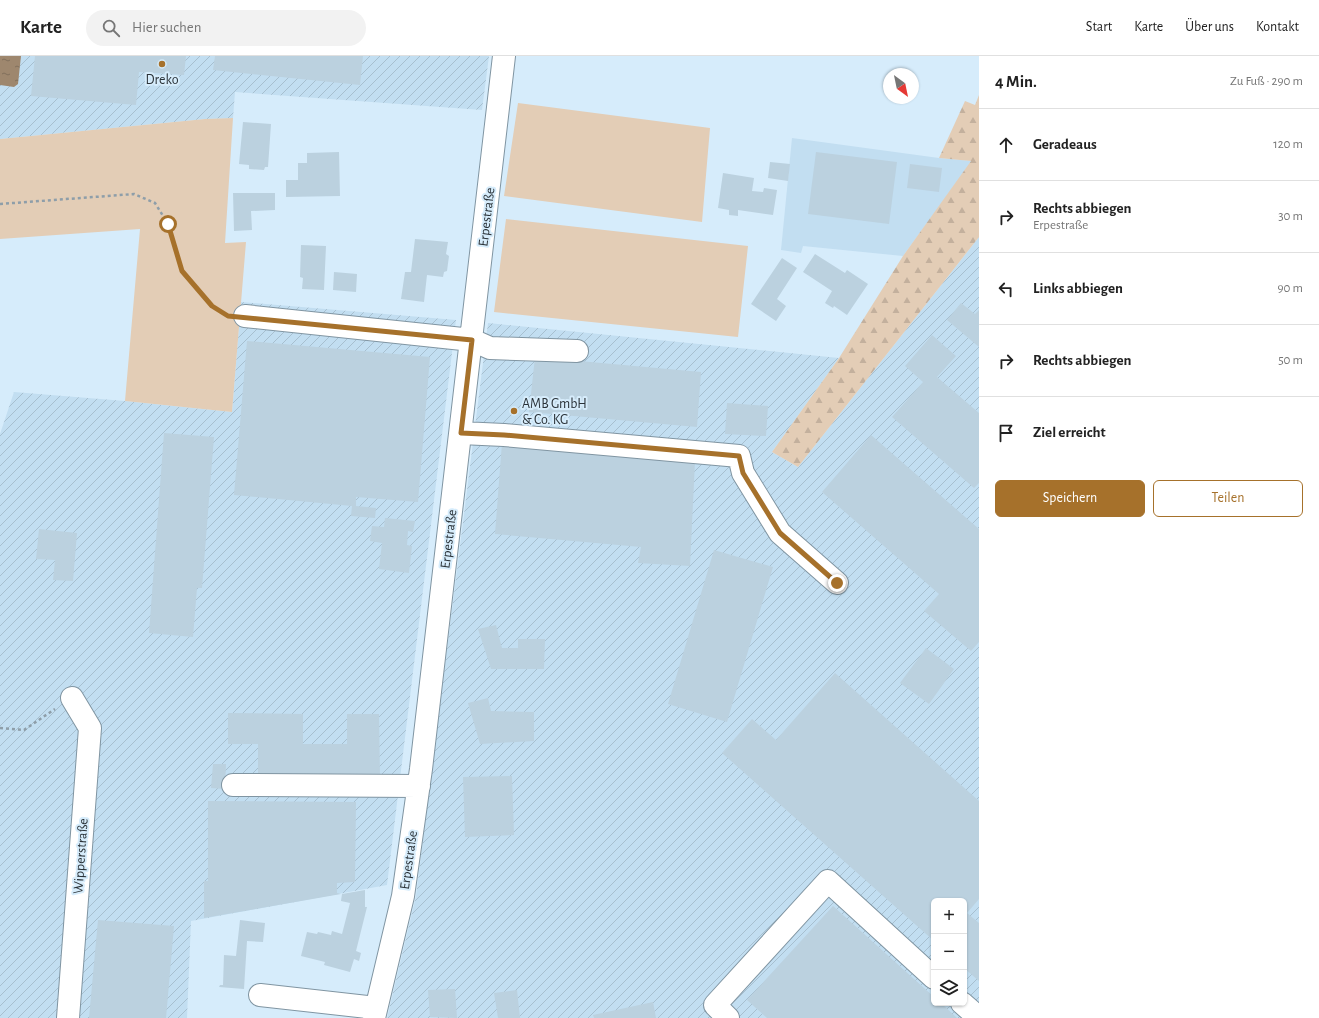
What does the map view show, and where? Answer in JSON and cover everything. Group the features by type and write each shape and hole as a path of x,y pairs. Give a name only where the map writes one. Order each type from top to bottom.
{"street":[{"name":"Erpestraße","path":"375,1013 403,896 419,786 504,56"},
{"path":"245,316 472,340 490,348 577,351"},
{"path":"461,433 504,435 739,456 743,473 780,533 837,583"},
{"name":"Wipperstraße","path":"68,1018 90,728 72,698"},
{"path":"233,785 419,786"},
{"path":"728,1018 715,1005 828,881 931,975"},
{"path":"260,995 375,1013"},
{"path":"965,1006 979,1018"}],"path":[{"path":"0,204 134,194 155,203 168,224 182,271 212,306 228,316 245,316"},
{"path":"0,728 24,730 72,698"}],"shaded area":[{"path":"0,56 489,56 482,110 235,92 233,118 205,119 0,139"},
{"path":"792,138 939,158 972,161 903,256 803,246 801,253 781,250"},
{"path":"979,237 979,1018 387,1018 416,896 488,323 839,358 772,452 798,467"},
{"path":"241,302 456,320 387,885 191,921 187,1018 0,1018 0,434 14,392 232,412"}],"green space":[{"path":"979,95 979,237 798,467 772,452 839,358 903,256 971,161 939,158 965,101 975,105"},
{"path":"518,103 710,128 702,222 504,196"},
{"path":"233,118 225,243 246,242 232,412 125,401 140,229 0,239 0,139 205,119"},
{"path":"506,219 748,246 738,337 494,312"}],"water":[{"path":"0,56 21,56 18,84 14,87 0,85"}],"building":[{"path":"35,56 186,56 184,75 139,72 136,105 31,96"},
{"path":"215,56 363,56 360,85 213,70"},
{"path":"243,122 271,124 268,167 265,167 264,170 249,169 249,165 239,164"},
{"path":"339,152 340,196 286,197 286,180 298,180 298,163 307,163 307,153"},
{"path":"816,152 897,162 889,224 808,214"},
{"path":"770,162 790,164 788,181 768,178"},
{"path":"910,164 942,168 939,192 907,188"},
{"path":"723,173 754,178 752,191 763,192 764,188 777,190 773,215 738,210 738,216 729,215 729,210 718,208"},
{"path":"233,193 275,193 275,210 251,211 252,230 234,231"},
{"path":"415,239 448,242 446,254 449,256 447,271 444,272 443,277 427,275 424,302 401,299 405,272 411,272"},
{"path":"301,245 326,246 324,290 302,289 303,278 300,277"},
{"path":"815,254 845,273 847,270 868,284 847,315 834,306 833,308 825,303 832,291 803,272"},
{"path":"782,258 797,268 777,299 786,306 776,321 751,304"},
{"path":"334,272 357,274 356,292 333,290"},
{"path":"961,303 975,314 979,310 979,347 947,320"},
{"path":"932,335 956,356 937,377 979,413 979,483 974,488 892,417 923,382 905,366"},
{"path":"247,341 430,357 418,502 356,497 356,506 376,508 375,518 351,516 352,506 234,495"},
{"path":"535,357 701,372 697,427 529,412"},
{"path":"727,403 768,406 766,436 725,434"},
{"path":"164,433 214,437 202,588 197,588 193,637 149,633"},
{"path":"871,435 979,529 979,642 971,651 924,611 939,594 822,492"},
{"path":"502,443 695,461 690,566 638,563 641,547 495,534"},
{"path":"385,518 415,521 413,532 408,531 407,545 412,546 409,573 379,569 382,543 370,541 372,526 384,527"},
{"path":"39,529 77,533 73,581 53,580 55,560 36,559"},
{"path":"714,550 773,567 727,722 668,704"},
{"path":"496,625 502,648 518,648 518,639 545,639 544,669 491,669 478,629"},
{"path":"926,648 954,669 929,704 900,683"},
{"path":"835,673 979,801 979,899 967,913 967,898 931,898 931,938 722,753 752,719 776,740"},
{"path":"488,698 491,711 534,712 534,741 480,744 468,703"},
{"path":"228,713 303,714 303,744 347,744 347,714 379,714 380,777 258,776 258,744 228,744"},
{"path":"213,764 226,764 225,789 211,788"},
{"path":"512,776 514,835 465,837 463,777"},
{"path":"208,801 356,802 355,882 337,883 337,893 341,894 204,918 204,881 208,881"},
{"path":"365,890 365,907 367,907 356,951 361,953 359,961 354,959 350,972 324,965 325,962 301,956 307,932 317,934 318,932 331,935 332,931 342,934 350,903 341,901 342,894"},
{"path":"833,906 931,994 931,1006 944,1006 957,1018 767,1018 747,1000"},
{"path":"967,913 979,923 979,981 967,971"},
{"path":"98,920 174,926 166,1018 89,1018"},
{"path":"240,920 265,923 263,942 247,941 244,989 219,987 220,985 223,985 224,955 236,956"},
{"path":"455,989 457,1018 430,1017 428,990"},
{"path":"517,990 520,1018 498,1018 494,993"},
{"path":"653,1002 656,1018 594,1018 593,1015"}],"place":[{"name":"Dreko","path":"162,64"},
{"name":"AMB GmbH & Co. KG","path":"514,411"}],"route":[{"path":"168,224 182,271 212,306 228,316 245,316 472,340 461,433 504,435 739,456 743,473 780,533 837,583"}]}
